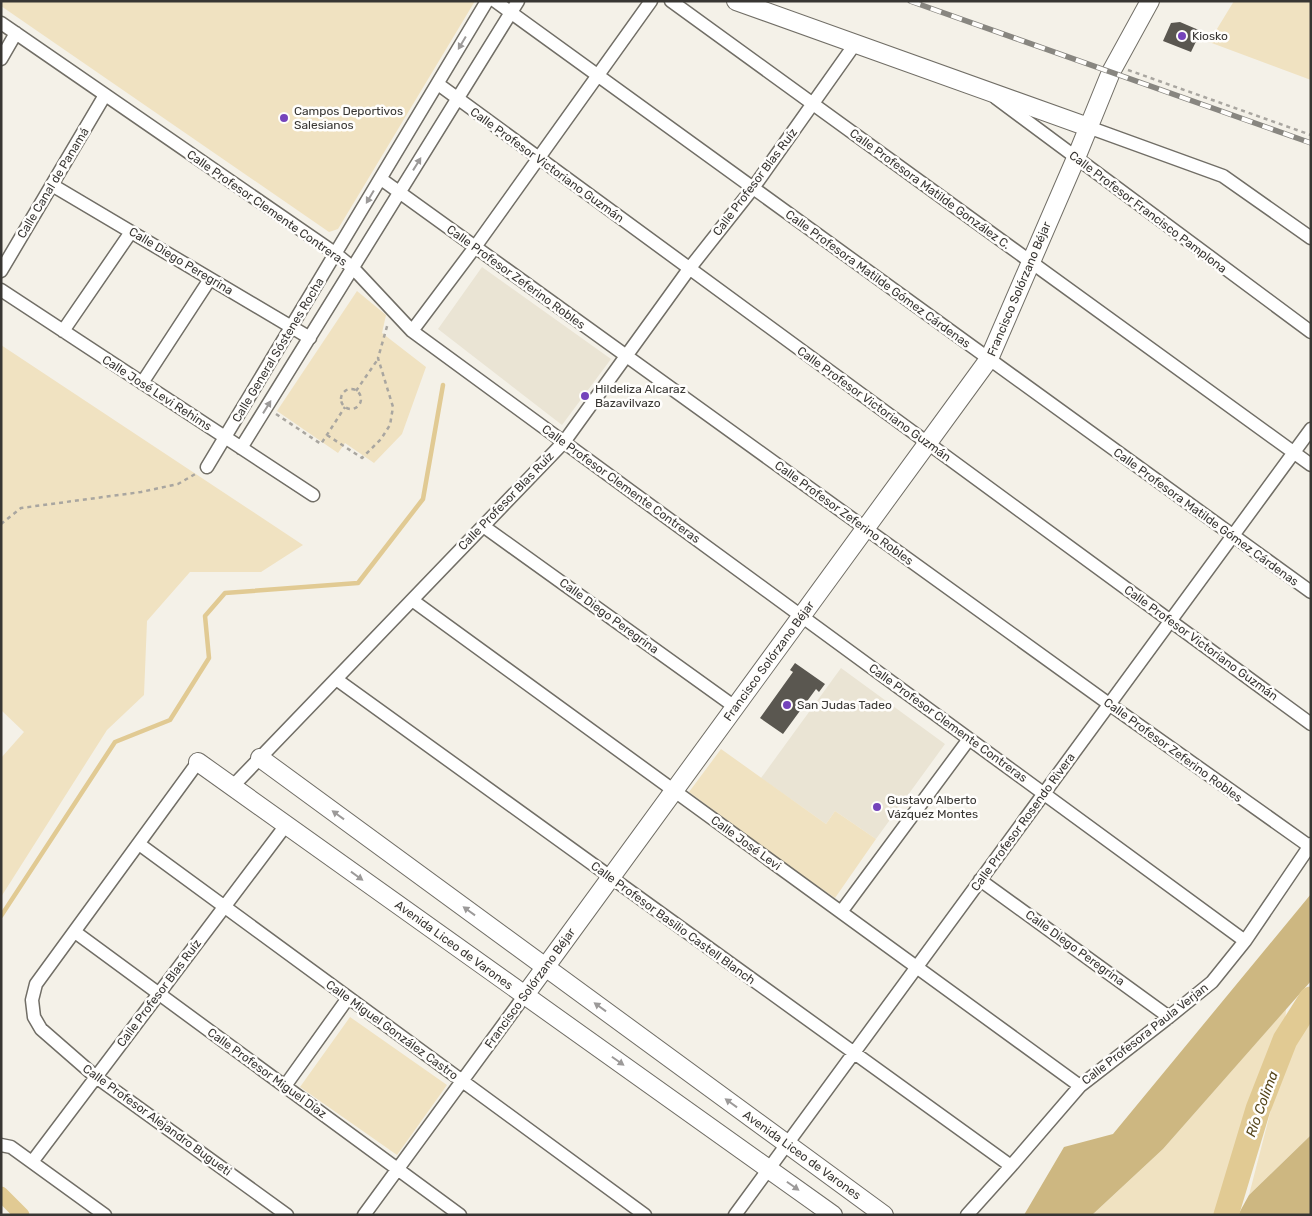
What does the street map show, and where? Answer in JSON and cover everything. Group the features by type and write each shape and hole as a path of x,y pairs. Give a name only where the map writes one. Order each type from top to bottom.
{"street":[{"name":"Calle General Sóstenes Rocha","path":"208,467 488,1"},
{"name":"Calle Profesora Matilde Gómez Cárdenas","path":"494,1 1311,592"},
{"name":"Calle General Sóstenes Rocha","path":"241,448 518,1"},
{"path":"412,331 539,159 651,1"},
{"name":"Calle Profesora Matilde González C.","path":"671,1 1311,465"},
{"path":"736,1 1223,176 1311,238"},
{"name":"Francisco Solórzano Béjar","path":"364,1215 989,360 1113,69 1150,1"},
{"name":"Calle Profesor Clemente Contreras","path":"1,23 336,254 353,268 412,331 1246,941"},
{"path":"1,58 16,33"},
{"name":"Calle Profesor Blas Ruíz","path":"232,786 564,442 689,268 753,188 856,44"},
{"name":"Calle Profesor Victoriano Guzmán","path":"438,84 1311,724"},
{"name":"Calle Profesor Francisco Pamplona","path":"986,91 1311,332"},
{"name":"Calle Canal de Panamá","path":"1,270 105,95"},
{"name":"Calle Profesor Zeferino Robles","path":"381,179 1109,704 1310,845"},
{"name":"Calle Diego Peregrina","path":"52,185 310,338"},
{"path":"63,330 131,232"},
{"path":"142,383 210,279"},
{"name":"Calle José Levi Rehims","path":"1,290 313,495"},
{"name":"Calle Profesor Rosendo Rivera","path":"735,1215 1311,430"},
{"name":"Calle Diego Peregrina","path":"483,526 736,707"},
{"name":"Calle José Levi","path":"412,600 1080,1086"},
{"name":"Calle Profesor Basilio Castell Blanch","path":"336,679 1011,1166"},
{"path":"841,912 969,739"},
{"name":"Avenida Liceo de Varones","path":"260,758 884,1215"},
{"path":"75,932 198,762"},
{"name":"Avenida Liceo de Varones","path":"198,762 833,1215"},
{"name":"Calle Profesor Blas Ruíz","path":"32,1162 286,825"},
{"name":"Calle Miguel González Castro","path":"139,844 645,1215"},
{"name":"Calle Profesora Paula Verjan","path":"967,1215 1080,1086 1212,982 1246,941 1310,845"},
{"name":"Calle Diego Peregrina","path":"980,880 1169,1017"},
{"name":"Calle Profesor Miguel Díaz","path":"75,932 460,1215"},
{"name":"Calle Profesor Alejandro Bugueti","path":"75,932 36,984 32,1000 34,1017 42,1029 96,1077 287,1215"},
{"path":"285,1086 348,998"},
{"path":"1,1145 11,1147 105,1215"}],"path":[{"path":"1113,69 1311,135"},
{"path":"356,391 378,358 388,322"},
{"path":"327,435 362,458 381,438 390,425 393,407 378,358"},
{"path":"347,391 356,391 360,396 359,405 352,409 346,407 342,402 342,396 347,391"},
{"path":"267,407 321,444 346,407"},
{"path":"1,524 21,508 141,492 178,484 208,467"}],"shaded area":[{"name":"Campos Deportivos Salesianos","path":"1,1 475,1 338,229 329,232 1,6"},
{"path":"1234,1 1311,1 1311,80 1209,42"},
{"path":"482,267 611,359 562,425 438,329"},
{"path":"357,291 386,315 382,333 426,367 402,434 374,463 345,443 338,453 277,411"},
{"path":"1,345 303,545 261,572 190,572 147,621 144,695 107,730 1,897 1,758 24,732 1,710"},
{"path":"841,668 945,744 876,839 835,811 826,824 761,778"},
{"path":"721,749 826,824 835,811 876,839 835,898 689,792"},
{"path":"1311,894 1311,981 1163,1149 1092,1215 1024,1215 1064,1147 1113,1134"},
{"path":"1286,1009 1285,1025 1266,1056 1219,1210 1213,1215 1092,1215 1163,1149"},
{"path":"1311,1014 1311,1135 1249,1195 1274,1098 1291,1046"},
{"path":"350,1017 447,1085 397,1155 300,1087"},
{"path":"1311,1135 1311,1215 1238,1215 1249,1195"}],"building":[{"name":"Kiosko","path":"1180,22 1201,31 1191,52 1163,41 1171,23"},
{"name":"San Judas Tadeo","path":"795,663 825,684 819,692 816,689 783,734 760,718 793,672 790,670"}],"waterway":[{"path":"1,916 115,742 170,720 209,658 205,616 225,593 358,583 423,499 443,385"},
{"name":"Río Colima","path":"1226,1215 1258,1109 1285,1040 1311,999"},
{"path":"1,1194 22,1215"}],"railway":[{"path":"910,1 1311,143"}],"place":[{"name":"Kiosko","path":"1182,36"},
{"name":"Campos Deportivos Salesianos","path":"284,118"},
{"name":"Hildeliza Alcaraz Bazavilvazo","path":"585,396"},
{"name":"San Judas Tadeo","path":"787,705"},
{"name":"Gustavo Alberto Vázquez Montes","path":"877,807"}]}
